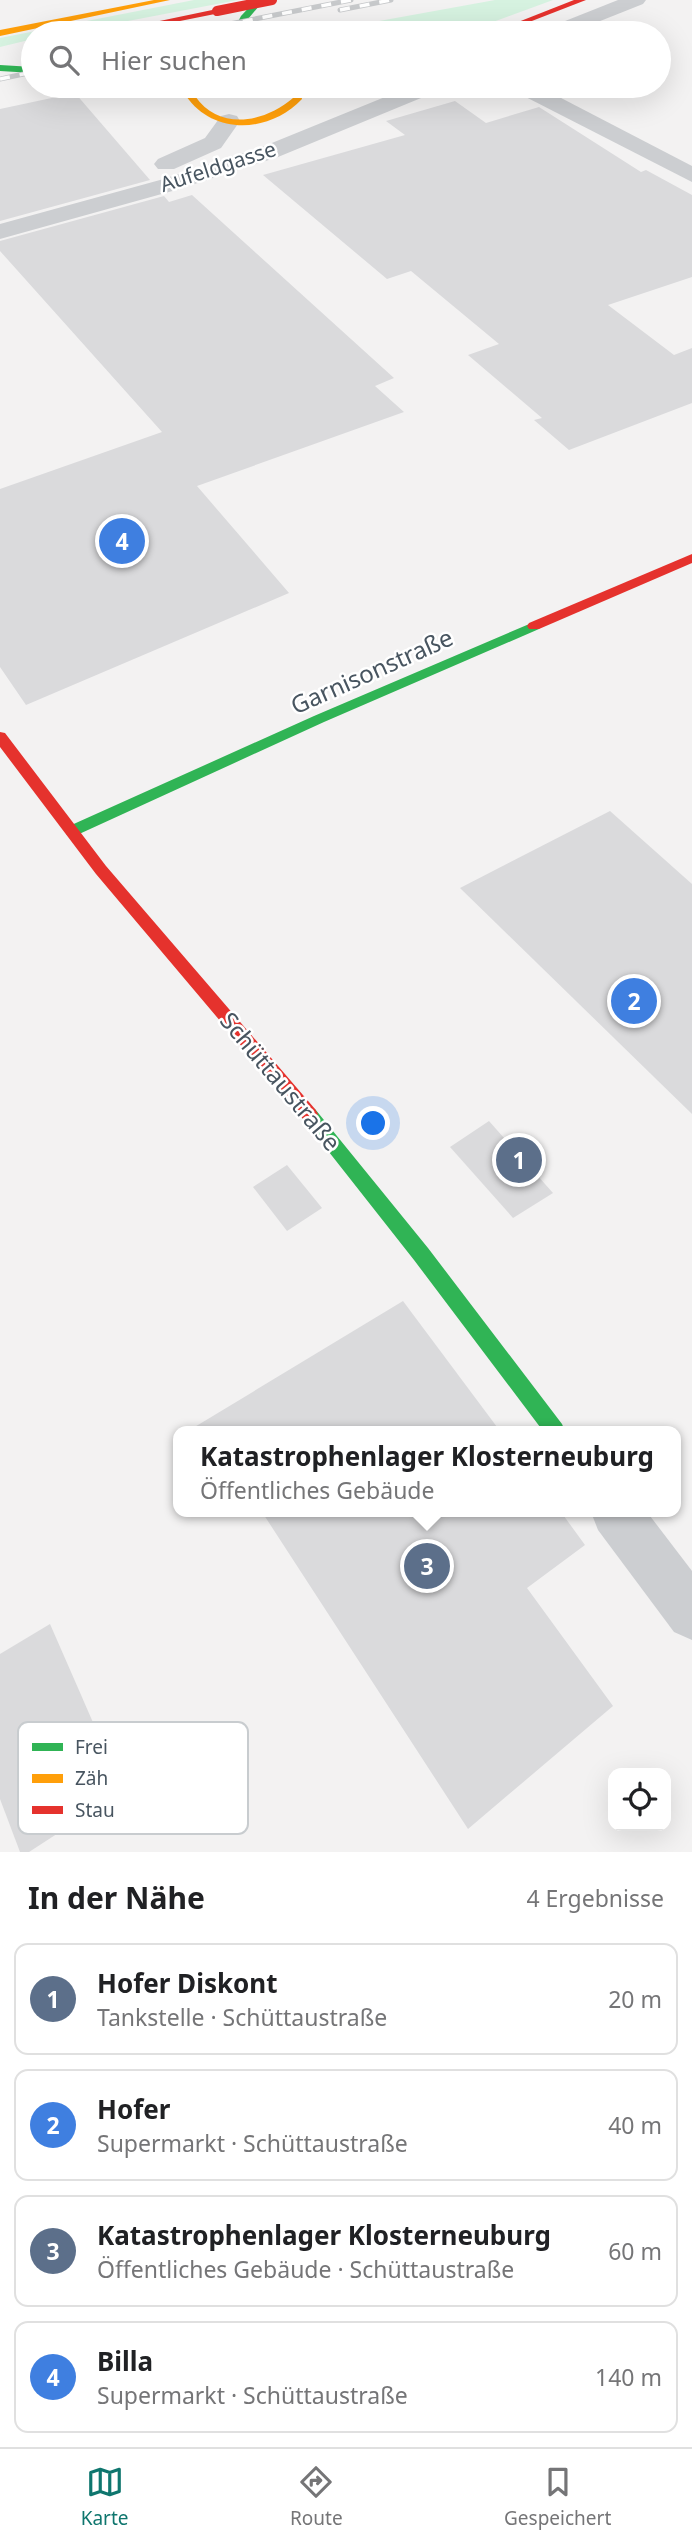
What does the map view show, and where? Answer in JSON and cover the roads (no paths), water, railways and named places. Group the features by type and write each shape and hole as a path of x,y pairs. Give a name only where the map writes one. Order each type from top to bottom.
{"street":[{"path":"60,21 166,0"},
{"path":"242,21 260,0"},
{"path":"166,21 272,0"},
{"path":"527,21 582,0"},
{"path":"583,21 636,0"},
{"path":"0,33 21,29"},
{"path":"0,68 21,69"},
{"path":"190,98 191,104 199,112 229,121 267,119 293,107 298,98"},
{"name":"Aufeldgasse","path":"0,232 168,185 271,152 401,98"},
{"path":"545,98 692,175"},
{"name":"Aufeldgasse","path":"0,209 130,176 175,161 213,143 229,121"},
{"name":"Garnisonstraße","path":"72,831 320,719 692,558"},
{"name":"Schüttaustraße","path":"0,737 37,791 121,894 284,1084 456,1299 551,1426"},
{"path":"620,1517 692,1614"}],"railway":[{"path":"245,21 351,0"},
{"path":"340,10 391,0"},
{"path":"0,79 21,75"}],"place":[{"name":"Billa","path":"122,541"},
{"name":"Hofer","path":"634,1001"},
{"name":"Hofer Diskont","path":"519,1160"},
{"name":"Katastrophenlager Klosterneuburg","path":"427,1566"}]}
